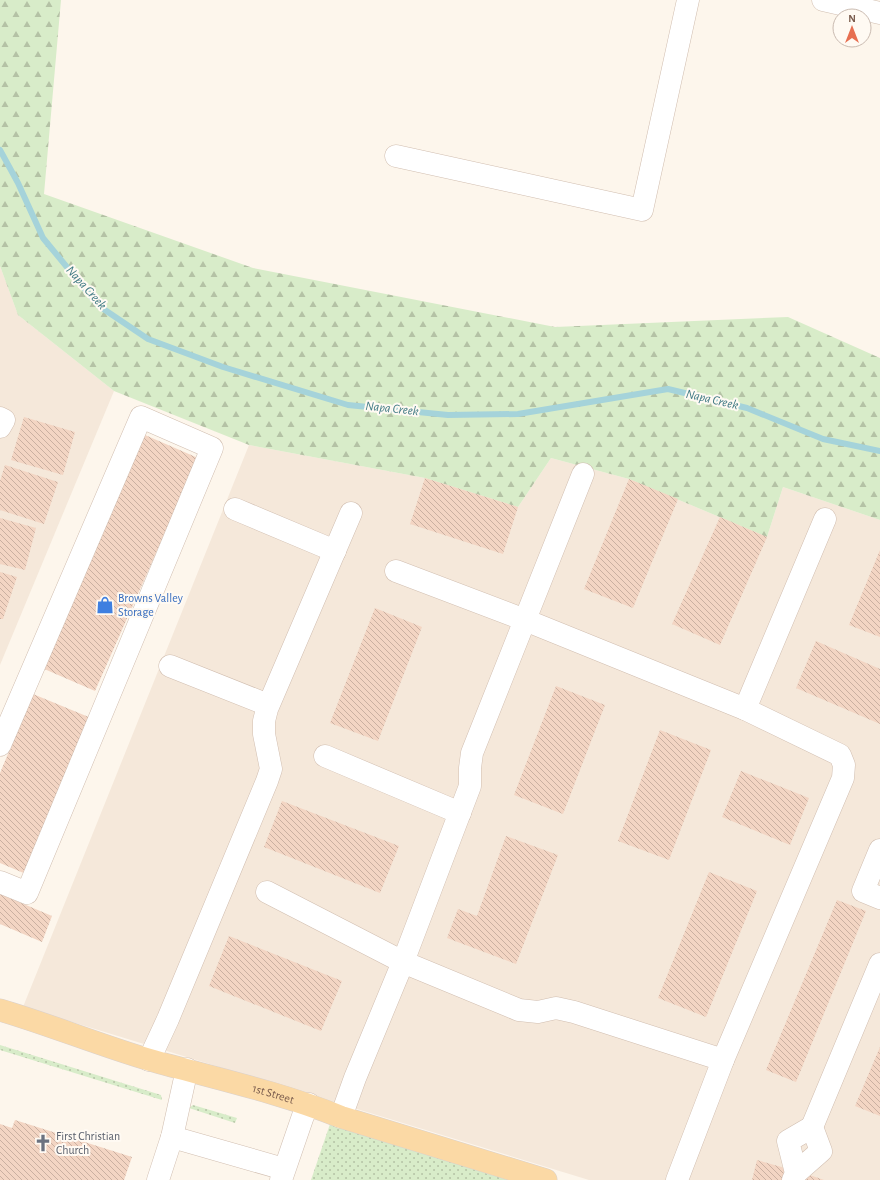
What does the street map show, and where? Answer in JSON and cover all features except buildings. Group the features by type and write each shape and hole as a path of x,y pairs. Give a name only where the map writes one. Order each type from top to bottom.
{"main road":[{"name":"1st Street","path":"0,1010 150,1060 309,1104 341,1117 546,1180"}],"street":[{"path":"396,156 642,210 688,0"},
{"path":"822,0 880,13"},
{"path":"0,745 141,417 212,448 27,893 0,882"},
{"path":"0,418 4,420 0,427"},
{"path":"341,1117 355,1078 403,962 470,786 472,753 583,474"},
{"path":"235,509 335,551"},
{"path":"150,1060 267,781 271,769 265,746 264,720 268,705 351,513"},
{"path":"745,709 824,519"},
{"path":"396,571 525,620 745,709 840,755 844,765 843,778 723,1060 677,1180"},
{"path":"170,666 268,705"},
{"path":"325,756 460,813"},
{"path":"880,850 862,891 880,898"},
{"path":"267,892 403,962 519,1010 538,1012 556,1008 574,1012 723,1060"},
{"path":"795,1177 821,1151 812,1127 880,964"},
{"path":"158,1180 172,1137 187,1069"},
{"path":"172,1137 282,1175 303,1116 309,1104"}],"shaded area":[{"path":"0,266 18,315 114,391 0,665"},
{"path":"249,445 425,478 518,507 551,458 629,479 767,537 783,487 880,520 880,1180 589,1180 23,1007"}],"green space":[{"path":"0,0 61,0 44,194 253,268 555,327 788,317 880,358 880,520 783,487 767,537 629,479 551,458 518,507 425,478 249,445 114,391 18,315 0,266"},
{"path":"0,1045 161,1095 162,1100 0,1050"},
{"path":"193,1105 237,1118 235,1123 189,1108"},
{"path":"330,1124 508,1180 311,1180"}],"waterway":[{"name":"Napa Creek","path":"0,150 18,183 43,238 99,306 148,339 223,367 348,405 448,415 518,414 668,389 747,408 823,439 880,451"}],"place":[{"name":"Browns Valley Storage","path":"105,605"},
{"name":"First Christian Church","path":"43,1143"}]}
